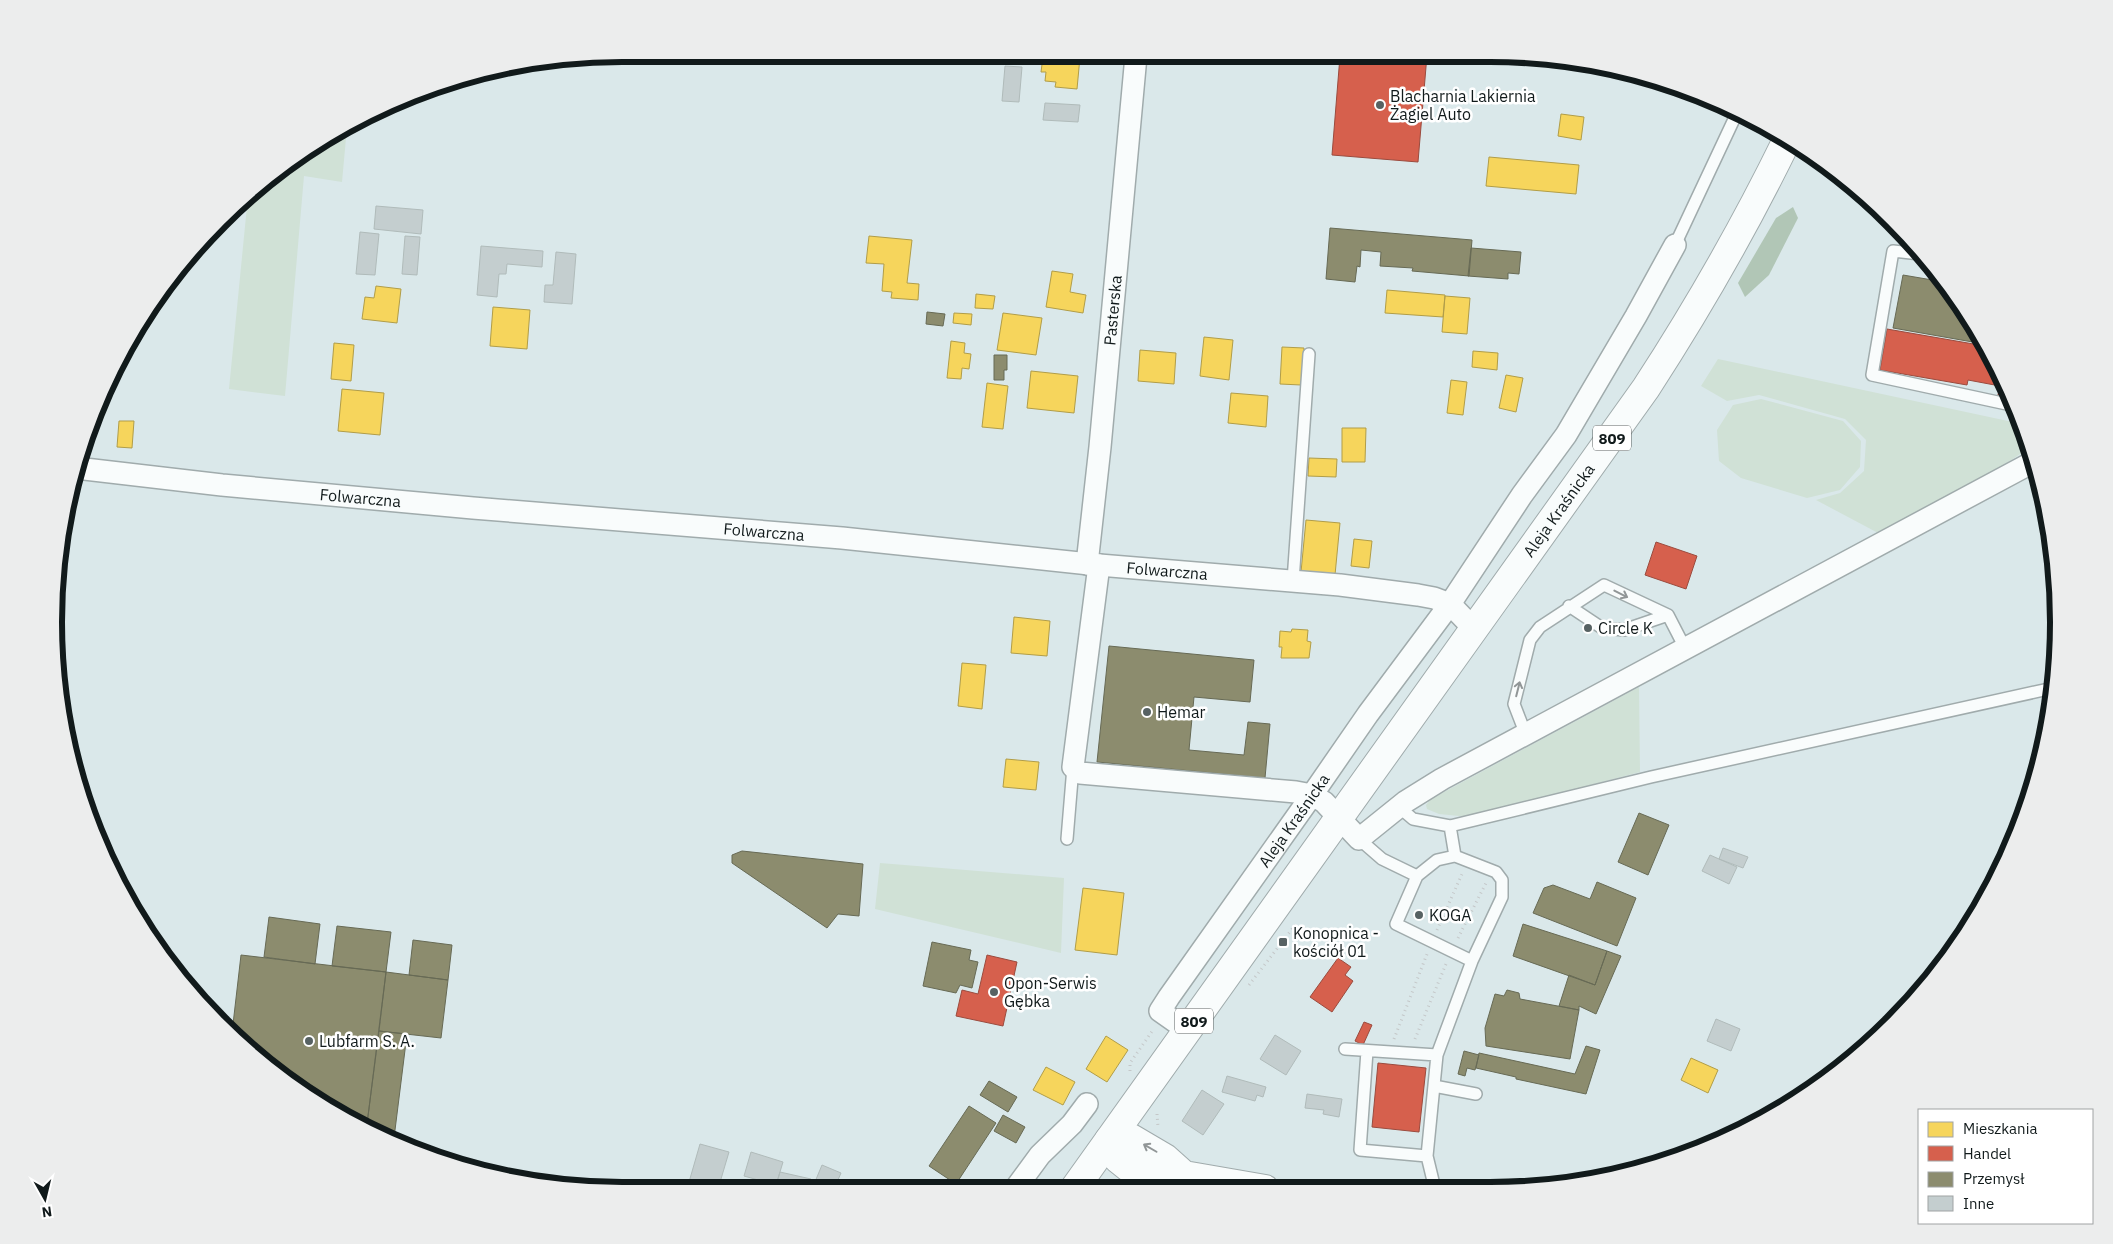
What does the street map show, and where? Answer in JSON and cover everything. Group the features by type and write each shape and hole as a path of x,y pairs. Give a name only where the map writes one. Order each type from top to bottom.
{"main road":[{"name":"Aleja Kraśnicka","path":"1339,818 1600,455 1667,357 1729,254 1784,146"},
{"name":"809","path":"1079,1182 1339,818"},
{"path":"1109,1140 1132,1138 1165,1158 1184,1175 1225,1182"}],"street":[{"name":"Pasterska","path":"1073,767 1093,564 1101,438 1135,62"},
{"name":"Aleja Kraśnicka","path":"1188,1030 1160,1011 1368,714 1450,604 1522,495 1566,434 1636,316 1675,244"},
{"path":"1073,767 1080,773 1312,795 1324,802 1359,839 1399,807 1442,780 2028,465"},
{"name":"Folwarczna","path":"84,469 222,485 842,538 1093,564 1293,581 1418,595 1450,604"},
{"path":"1450,604 1475,630"},
{"path":"1020,1182 1040,1155 1072,1124 1087,1104"}],"lane":[{"path":"1675,244 1734,118"},
{"path":"1912,253 1894,251 1872,375 2006,404"},
{"path":"1293,581 1309,354"},
{"path":"1526,735 1514,704 1530,640 1540,627 1604,585 1668,615 1686,648"},
{"path":"1570,606 1602,628 1624,630 1668,615"},
{"path":"1399,807 1413,819 1450,826 1651,777 2046,689"},
{"path":"1067,839 1073,767"},
{"path":"1450,826 1455,856"},
{"path":"1359,839 1382,858 1417,876"},
{"path":"1433,1182 1427,1156 1437,1055 1472,961 1502,897 1502,880 1496,872 1455,856 1437,860 1417,876 1396,924 1472,961"},
{"path":"1345,1049 1437,1055"},
{"path":"1367,1051 1360,1150 1427,1156"},
{"path":"1434,1086 1476,1094"}],"path":[{"path":"1388,1052 1431,941 1468,860"}],"green space":[{"path":"346,135 342,182 304,176 285,396 229,389 247,207 281,178"},
{"path":"1793,207 1798,218 1769,275 1745,297 1738,283 1776,218"},
{"path":"1718,359 2013,422 2024,452 1949,502 1880,534 1816,500 1840,493 1864,471 1866,440 1845,419 1759,395 1727,401 1701,386"},
{"path":"1761,399 1843,421 1861,441 1860,467 1840,490 1807,498 1741,478 1719,461 1717,430 1733,405"},
{"path":"1639,687 1640,772 1469,817 1439,814 1427,809 1426,805 1431,799"},
{"path":"880,863 1064,878 1061,953 875,909"}],"building: Mieszkania":[{"path":"1042,62 1080,62 1077,89 1055,87 1056,82 1045,81 1046,72 1041,72"},
{"path":"1561,114 1584,117 1581,140 1558,136"},
{"path":"1489,157 1579,165 1576,194 1486,186"},
{"path":"869,236 912,240 907,283 919,284 918,300 891,298 892,292 882,291 884,264 866,263"},
{"path":"1052,271 1073,274 1070,292 1086,295 1083,313 1046,307"},
{"path":"376,286 401,289 397,323 362,319 365,297 374,298"},
{"path":"1387,290 1445,295 1443,317 1385,313"},
{"path":"976,294 995,296 993,309 975,308"},
{"path":"1445,296 1470,298 1467,334 1442,332"},
{"path":"493,307 530,310 527,349 490,346"},
{"path":"954,313 972,314 971,325 953,323"},
{"path":"1003,313 1042,318 1036,355 997,350"},
{"path":"1204,337 1233,340 1229,380 1200,376"},
{"path":"951,341 965,343 964,353 971,354 969,369 962,368 961,379 947,378"},
{"path":"334,343 354,345 351,381 331,379"},
{"path":"1282,347 1304,348 1301,385 1280,384"},
{"path":"1140,350 1176,353 1174,384 1138,381"},
{"path":"1473,351 1498,353 1497,370 1472,367"},
{"path":"1031,371 1078,376 1074,413 1027,408"},
{"path":"1506,375 1523,378 1516,412 1499,408"},
{"path":"1451,380 1467,382 1463,415 1447,413"},
{"path":"987,383 1008,386 1003,429 982,427"},
{"path":"342,389 384,393 380,435 338,431"},
{"path":"1231,393 1268,396 1266,427 1228,423"},
{"path":"119,421 134,421 132,448 117,447"},
{"path":"1342,428 1366,428 1365,462 1342,462"},
{"path":"1309,458 1337,459 1336,477 1308,476"},
{"path":"1306,520 1340,523 1335,575 1301,572"},
{"path":"1354,539 1372,541 1369,568 1351,566"},
{"path":"1014,617 1050,621 1047,656 1011,653"},
{"path":"1292,629 1308,630 1307,641 1311,642 1309,658 1281,658 1282,647 1279,647 1280,631 1291,632"},
{"path":"962,663 986,665 982,709 958,706"},
{"path":"1006,759 1039,762 1036,790 1003,787"},
{"path":"1083,888 1124,893 1117,955 1075,950"},
{"path":"1106,1036 1128,1050 1107,1082 1086,1069"},
{"path":"1691,1058 1718,1070 1708,1093 1681,1080"},
{"path":"1046,1067 1075,1082 1063,1105 1033,1090"}],"building: Handel":[{"name":"Blacharnia Lakiernia Żagiel Auto","path":"1340,62 1426,62 1418,162 1332,155"},
{"path":"1887,329 1977,345 1998,386 1968,380 1967,385 1880,370"},
{"path":"1656,542 1697,556 1686,589 1645,575"},
{"name":"Opon-Serwis Gębka","path":"987,955 1017,962 1003,1026 956,1016 962,990 978,994"},
{"path":"1338,958 1351,967 1345,975 1353,981 1332,1012 1310,997"},
{"path":"1364,1022 1372,1025 1363,1045 1355,1041"},
{"path":"1378,1063 1426,1068 1419,1132 1372,1127"}],"building: Przemysł":[{"path":"1330,228 1472,240 1469,276 1412,271 1413,268 1380,266 1381,252 1361,250 1360,267 1357,266 1355,282 1326,279"},
{"path":"1471,248 1521,252 1519,274 1508,273 1508,279 1468,276"},
{"path":"1903,275 1934,280 1976,343 1893,328"},
{"path":"927,312 945,314 943,326 926,324"},
{"path":"994,355 1007,355 1007,370 1004,370 1004,380 994,380"},
{"name":"Hemar","path":"1109,646 1254,660 1250,702 1194,697 1189,750 1244,755 1248,722 1270,724 1265,778 1097,762"},
{"path":"1639,813 1669,825 1648,875 1618,862"},
{"path":"742,851 863,864 859,916 838,914 827,928 732,863 732,855"},
{"path":"1597,882 1636,898 1617,946 1533,913 1544,888 1553,885 1590,899"},
{"path":"269,917 320,924 315,964 264,957"},
{"path":"1523,924 1607,951 1595,985 1513,956"},
{"path":"337,926 391,932 386,972 332,966"},
{"path":"413,940 452,945 448,980 409,975"},
{"path":"932,942 971,950 969,960 978,962 972,988 960,985 956,993 923,986"},
{"path":"1607,951 1621,956 1596,1014 1579,1006 1579,1010 1559,1006 1569,975 1595,985"},
{"name":"Lubfarm S. A.","path":"241,955 386,972 367,1120 342,1107 281,1066 233,1024"},
{"path":"386,972 448,980 441,1038 379,1031"},
{"path":"1507,990 1519,993 1520,999 1579,1010 1570,1059 1486,1046 1485,1028 1495,994 1504,996"},
{"path":"379,1031 407,1034 395,1133 367,1120"},
{"path":"1586,1046 1600,1050 1586,1094 1516,1079 1516,1077 1476,1068 1479,1053 1575,1074"},
{"path":"1464,1051 1479,1055 1475,1070 1467,1068 1465,1076 1458,1074"},
{"path":"989,1081 1017,1097 1008,1112 980,1095"},
{"path":"969,1106 996,1123 957,1182 953,1182 929,1166"},
{"path":"1003,1115 1025,1127 1016,1143 994,1131"}],"building: Inne":[{"path":"1005,66 1022,67 1019,102 1002,101"},
{"path":"1045,103 1080,105 1078,122 1043,120"},
{"path":"376,206 423,210 421,234 374,229"},
{"path":"360,232 379,234 375,275 356,274"},
{"path":"405,236 420,237 417,275 402,274"},
{"path":"481,246 543,251 542,267 507,264 506,274 499,274 497,297 477,295"},
{"path":"556,252 576,254 572,304 544,302 545,285 553,285"},
{"path":"1723,848 1748,857 1743,868 1719,859"},
{"path":"1710,855 1737,867 1729,884 1702,871"},
{"path":"1716,1019 1740,1029 1731,1051 1707,1041"},
{"path":"1275,1035 1301,1051 1286,1075 1260,1059"},
{"path":"1227,1076 1266,1087 1263,1097 1257,1095 1255,1101 1222,1092"},
{"path":"1202,1090 1224,1104 1203,1135 1182,1121"},
{"path":"1307,1094 1342,1099 1339,1117 1323,1114 1324,1110 1305,1108"},
{"path":"700,1144 729,1152 720,1182 689,1182"},
{"path":"751,1152 783,1162 777,1182 765,1182 744,1176"},
{"path":"822,1165 841,1173 837,1182 815,1182"},
{"path":"780,1172 811,1179 810,1182 777,1182"}],"place":[{"name":"Blacharnia Lakiernia Żagiel Auto","path":"1380,105"},
{"name":"Circle K","path":"1588,628"},
{"name":"Hemar","path":"1147,712"},
{"name":"KOGA","path":"1419,915"},
{"name":"Konopnica - kościół 01","path":"1283,942"},
{"name":"Opon-Serwis Gębka","path":"994,992"},
{"name":"Lubfarm S. A.","path":"309,1041"}]}
